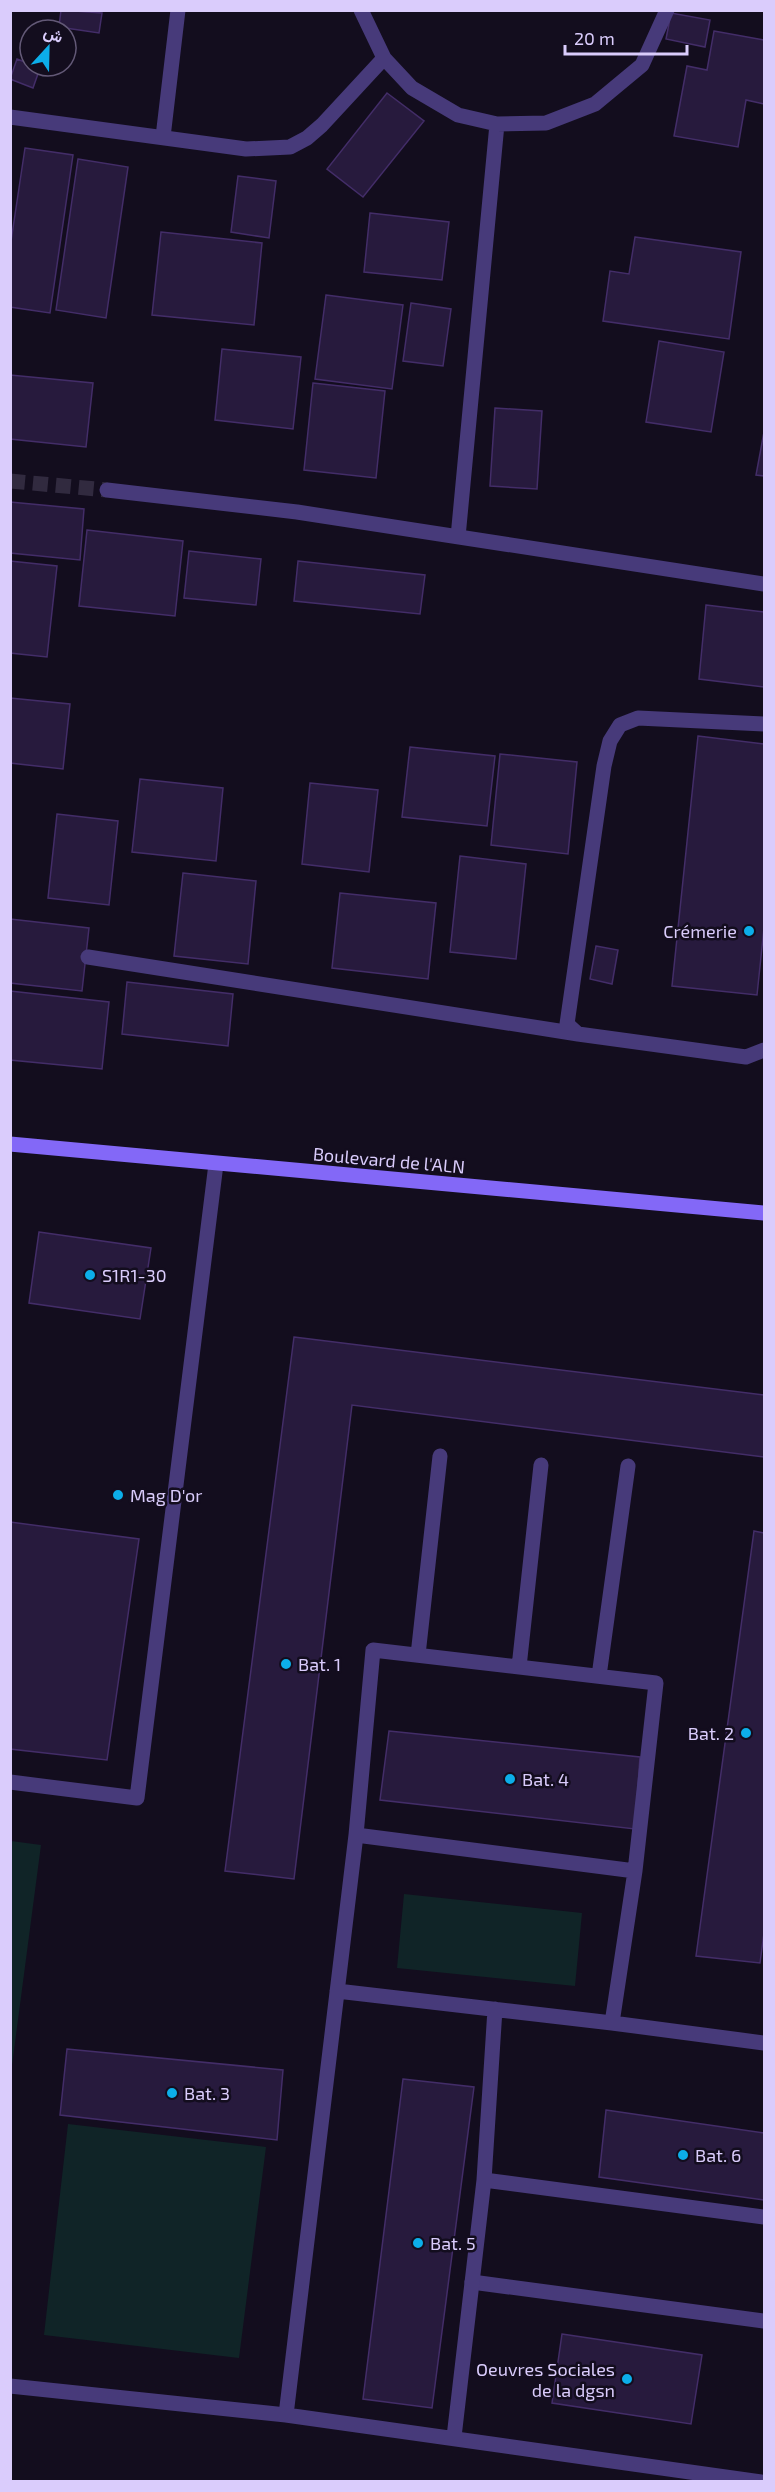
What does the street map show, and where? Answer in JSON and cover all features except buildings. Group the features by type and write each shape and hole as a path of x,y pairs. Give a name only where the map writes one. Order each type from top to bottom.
{"main road":[{"name":"Boulevard de l'ALN","path":"10,1144 765,1213"}],"street":[{"path":"163,137 178,10"},
{"path":"361,10 384,58 412,88 458,115 497,124 546,123 595,104 642,65 667,10"},
{"path":"10,117 246,149 290,147 307,138 322,125 384,58"},
{"path":"458,537 497,124"},
{"path":"107,490 297,512 765,584"},
{"path":"578,1034 567,1024 610,741 620,725 638,718 765,724"},
{"path":"88,957 578,1034 746,1057 765,1050"},
{"path":"10,1782 137,1798 216,1164"},
{"path":"418,1655 440,1456"},
{"path":"519,1667 541,1465"},
{"path":"599,1676 628,1467"},
{"path":"286,2415 356,1835 373,1650 656,1683 635,1871 612,2023"},
{"path":"356,1835 635,1871"},
{"path":"337,1990 765,2043"},
{"path":"454,2437 484,2180 495,2009"},
{"path":"484,2180 765,2217"},
{"path":"472,2282 765,2321"},
{"path":"10,2386 286,2415 761,2481"}],"green space":[{"path":"10,1841 41,1845 11,2073"},
{"path":"404,1894 582,1913 575,1986 397,1968"},
{"path":"68,2124 266,2147 239,2358 44,2335"}],"tunnel":[{"path":"10,481 107,490"}],"place":[{"name":"Crémerie","path":"749,931"},
{"name":"S1R1-30","path":"90,1275"},
{"name":"Mag D'or","path":"118,1495"},
{"name":"Bat. 1","path":"286,1664"},
{"name":"Bat. 2","path":"746,1733"},
{"name":"Bat. 4","path":"510,1779"},
{"name":"Bat. 3","path":"172,2093"},
{"name":"Bat. 6","path":"683,2155"},
{"name":"Bat. 5","path":"418,2243"},
{"name":"Oeuvres Sociales de la dgsn","path":"627,2379"}]}
